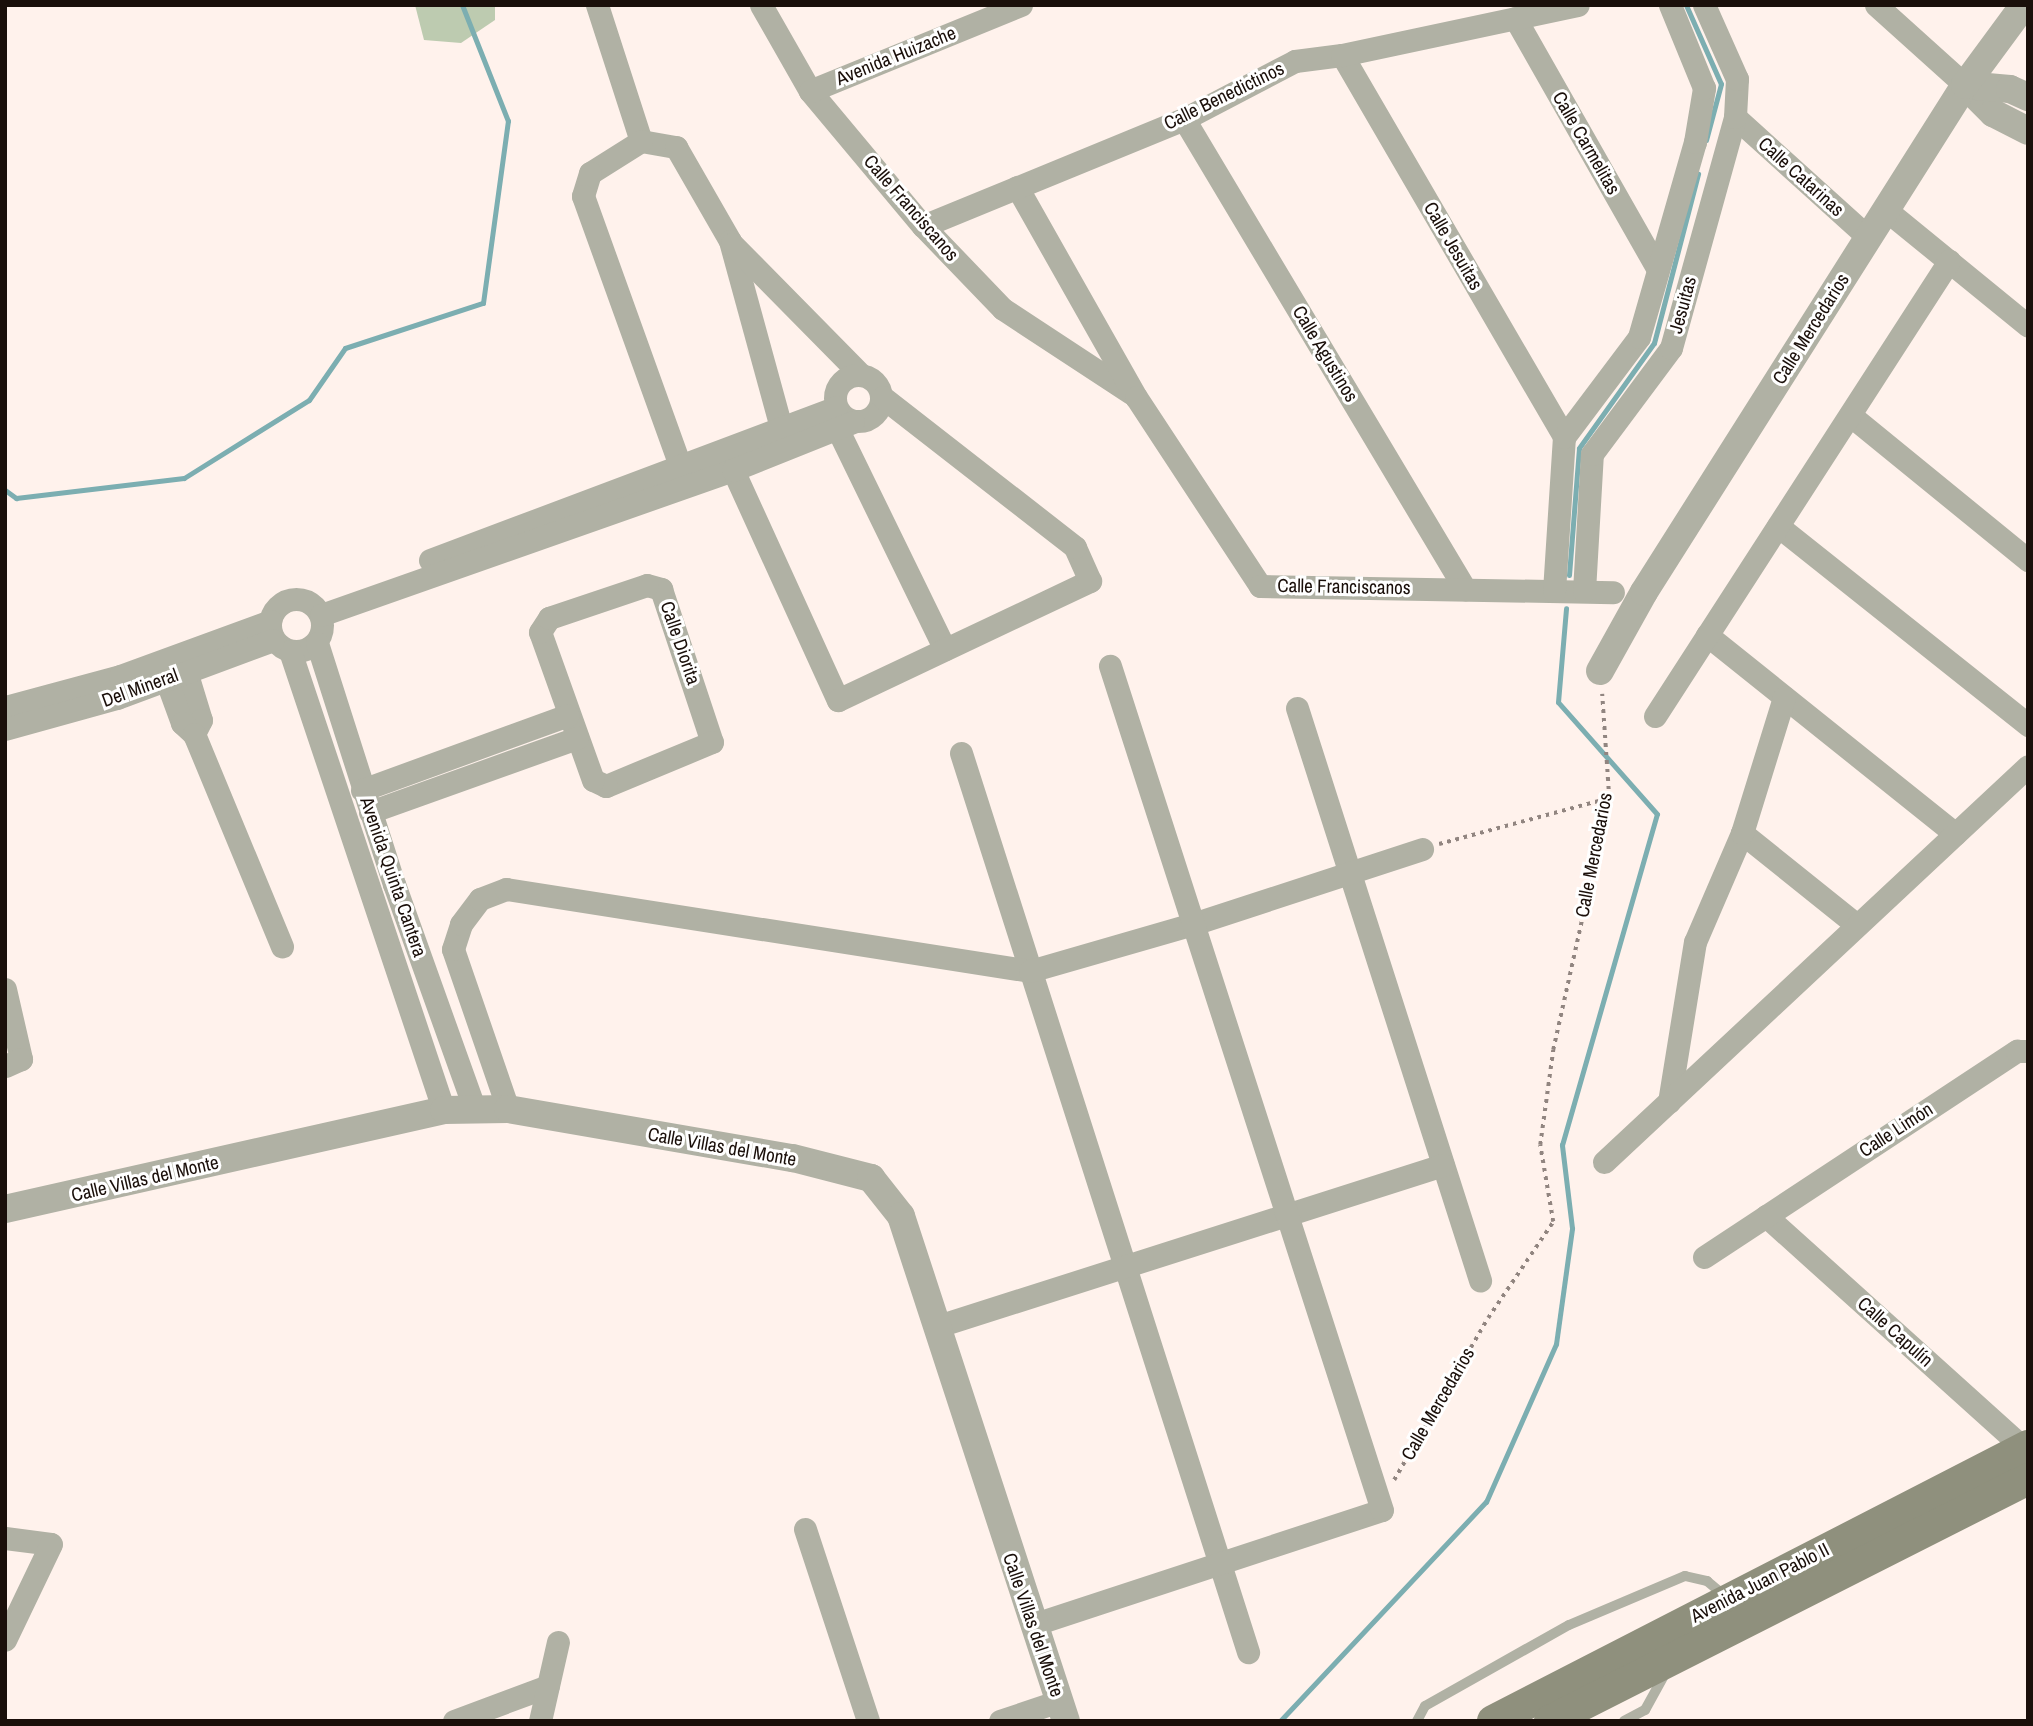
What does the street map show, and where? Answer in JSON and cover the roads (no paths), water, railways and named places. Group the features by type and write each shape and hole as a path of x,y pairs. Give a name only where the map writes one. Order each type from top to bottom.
{"main road":[{"name":"Avenida Juan Pablo II","path":"1493,1721 2026,1448"},
{"name":"Avenida Juan Pablo II","path":"1561,1718 1675,1657 2028,1479"}],"street":[{"path":"597,5 640,141"},
{"name":"Calle Franciscanos","path":"761,5 810,90 923,226 1003,309 1136,397"},
{"name":"Avenida Huizache","path":"810,90 1021,5"},
{"name":"Calle Benedictinos","path":"923,226 1184,119 1295,61 1342,55 1578,5"},
{"name":"Jesuitas","path":"1564,437 1639,337 1695,142 1704,88 1670,5"},
{"name":"Jesuitas","path":"1584,591 1592,454 1671,348 1735,117 1737,79 1704,5"},
{"path":"1876,5 1993,113 2028,131"},
{"name":"Calle Mercedarios","path":"1600,671 1652,580 1868,237 1965,85 2024,5"},
{"name":"Calle Carmelitas","path":"1515,18 1657,268"},
{"name":"Calle Jesuitas","path":"1342,55 1564,437"},
{"path":"1965,85 2010,89 2028,97"},
{"name":"Calle Catarinas","path":"1735,117 1868,237"},
{"name":"Calle Agustinos","path":"1184,119 1465,589"},
{"path":"685,476 583,196 590,173 640,141 676,147 730,242 781,428"},
{"name":"Calle Franciscanos","path":"1017,187 1136,397 1260,586 1613,592"},
{"path":"1886,209 2028,326"},
{"path":"730,242 861,375 875,382 882,397 1075,547 1090,581 838,700 733,470"},
{"path":"1655,716 1949,261"},
{"path":"861,375 839,384 842,419 945,649"},
{"path":"318,609 323,630 317,643 305,650 277,637 276,607 287,599 318,609 685,476 781,428 842,419 870,418 882,397"},
{"path":"1850,415 2028,560"},
{"path":"685,476 733,470 842,419"},
{"path":"1554,591 1564,437"},
{"path":"1778,526 2028,725"},
{"name":"Calle Diorita","path":"647,585 661,589 712,742 606,786 593,780 568,715 541,632 543,624 647,585"},
{"path":"1707,635 1955,834"},
{"name":"Del Mineral","path":"5,729 117,698 277,637"},
{"name":"Del Mineral","path":"5,707 277,637"},
{"name":"Avenida Quinta Cantera","path":"277,637 444,1110"},
{"name":"Avenida Quinta Cantera","path":"317,643 362,790 475,1110"},
{"path":"1032,1625 1382,1510 1110,666"},
{"path":"176,675 201,720 194,734 282,946"},
{"path":"1669,1102 1695,942 1742,832 1784,697"},
{"path":"1297,708 1480,1280"},
{"path":"362,790 568,715"},
{"path":"370,812 576,738"},
{"path":"961,753 1248,1652"},
{"path":"1604,1162 2028,766"},
{"path":"1742,832 1857,925"},
{"path":"508,1109 453,949 461,924 480,899 506,889 1030,971 1193,924 1422,849"},
{"path":"5,989 21,1059 5,1066"},
{"name":"Calle Limón","path":"1704,1257 2017,1051 2028,1051"},
{"name":"Calle Villas del Monte","path":"5,1209 444,1110 508,1109 793,1158 871,1178 901,1216 1032,1625 1063,1711"},
{"path":"935,1327 1443,1164"},
{"name":"Calle Capulín","path":"1766,1216 2026,1448"},
{"path":"804,1529 868,1721"},
{"path":"5,1538 51,1544 5,1640"},
{"path":"540,1721 558,1642"},
{"path":"454,1721 548,1686"},
{"path":"1000,1721 1063,1711"}],"lane":[{"path":"1417,1721 1425,1706 1569,1625 1685,1576 1707,1581 1729,1600"},
{"path":"1624,1721 1645,1710 1675,1657"}],"waterway":[{"path":"5,490 16,498 184,478 309,400 345,348 483,303 508,121 462,5"},
{"path":"1686,5 1721,84 1706,140"},
{"path":"1569,575 1579,448 1654,343 1698,174"},
{"path":"1280,1721 1486,1502 1556,1344 1572,1228 1562,1145 1657,814 1558,702 1566,608"}]}
